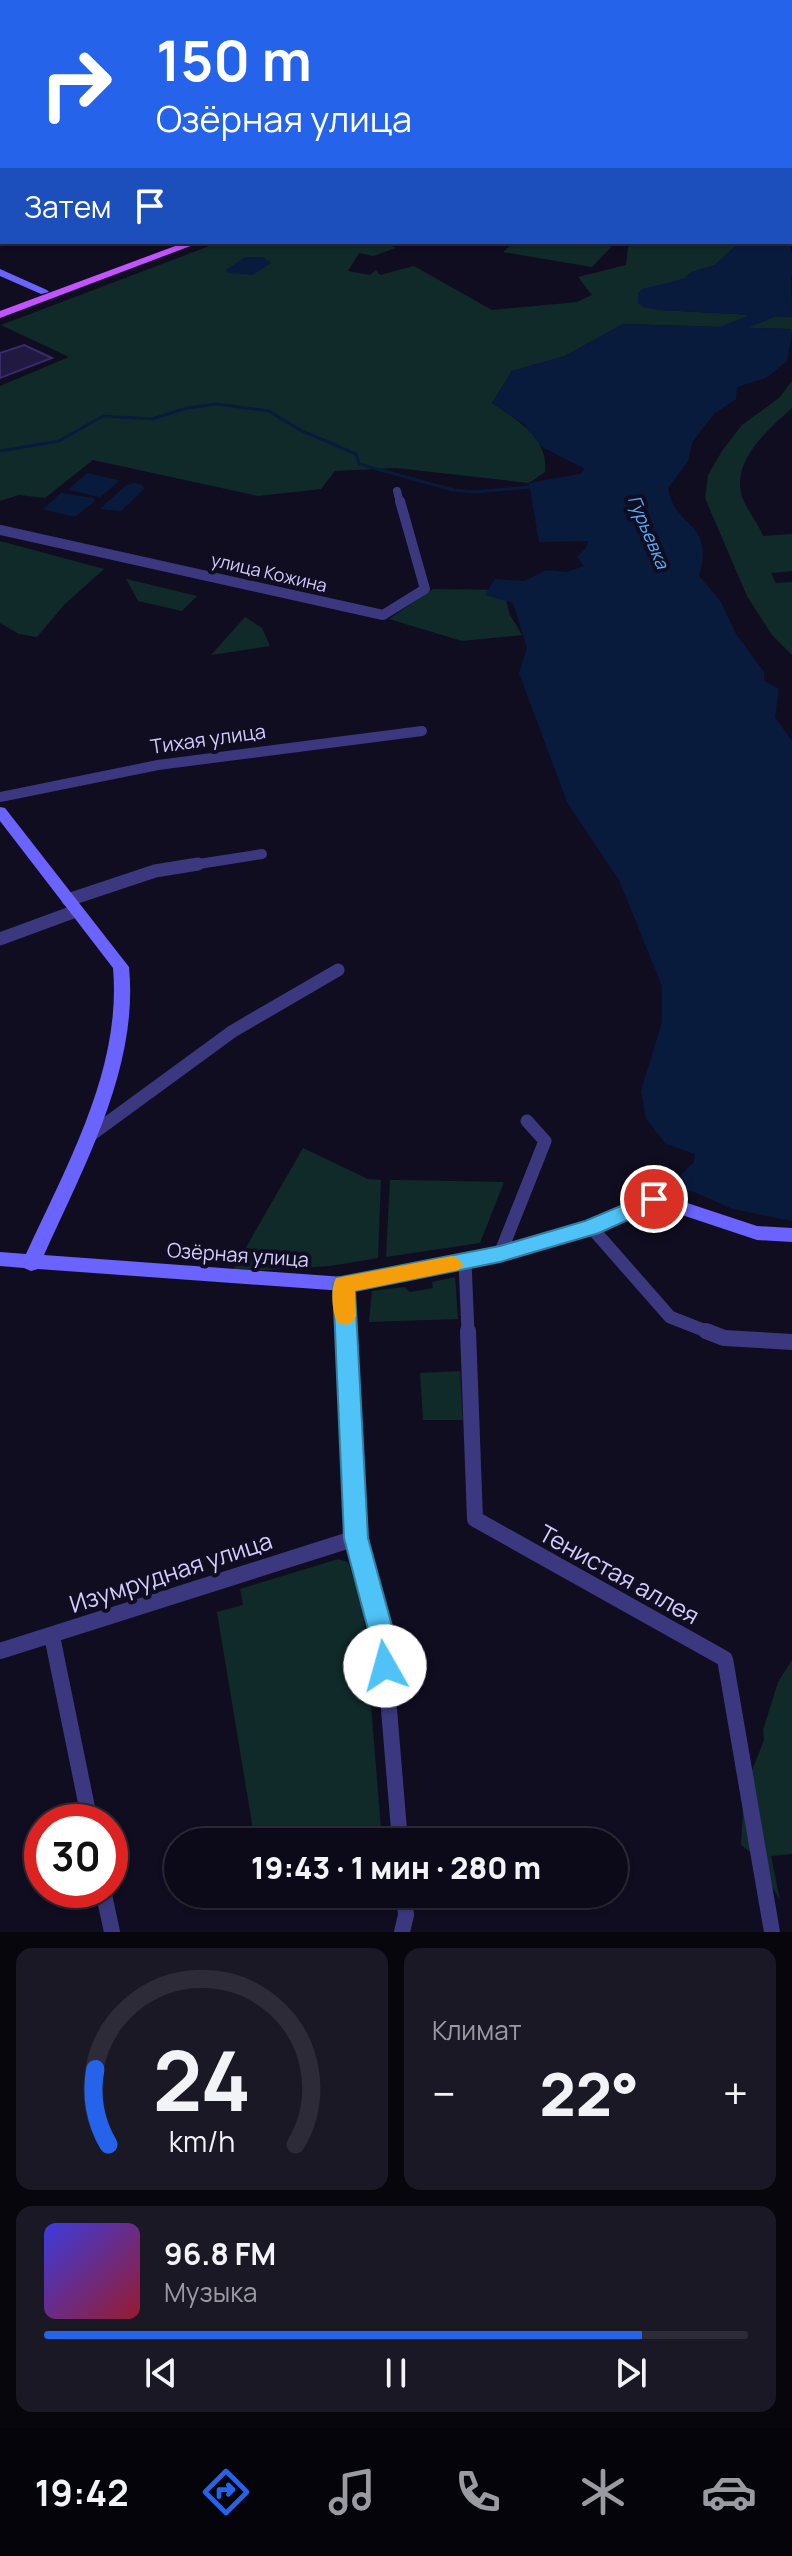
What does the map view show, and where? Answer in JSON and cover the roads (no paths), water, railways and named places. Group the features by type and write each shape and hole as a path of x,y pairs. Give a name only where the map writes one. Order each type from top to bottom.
{"main road":[{"path":"0,308 170,244"},
{"path":"0,315 191,244"}],"street":[{"path":"0,272 44,292"},
{"name":"улица Кожина","path":"0,530 383,615 425,589 397,491"},
{"name":"Тихая улица","path":"0,797 158,765 422,731"},
{"path":"0,811 121,967 126,984 112,1064 87,1138 31,1264"},
{"path":"0,939 155,871 262,854"},
{"path":"87,1138 233,1031 338,970"},
{"path":"500,1254 545,1141 527,1121"},
{"name":"Озёрная улица","path":"0,1259 31,1264 344,1284 500,1254 591,1227 654,1199 757,1233 792,1235"},
{"path":"591,1227 670,1317 724,1338 792,1342"},
{"name":"Тенистая аллея","path":"465,1262 475,1519 725,1659 772,1932"},
{"path":"344,1284 356,1538 383,1637 399,1828"},
{"name":"Изумрудная улица","path":"0,1651 356,1538"},
{"path":"52,1636 86,1804"},
{"path":"107,1908 112,1932"},
{"path":"402,1932 405,1908"}],"water":[{"path":"738,244 791,244 792,317 660,310 638,303 638,293 642,289 683,279 692,272 715,265"},
{"path":"245,257 263,257 271,263 253,275 227,273 226,270"},
{"path":"623,324 791,329 792,333 787,361 766,378 737,387 736,399 715,413 702,429 692,443 688,461 668,488 672,502 698,535 702,545 699,576 721,602 736,634 764,672 764,681 779,689 775,717 792,741 792,1221 733,1209 694,1192 669,1187 694,1162 695,1154 666,1144 646,1119 641,1091 662,1022 662,986 619,880 567,802 519,673 527,648 513,603 485,595 495,579 524,581 547,570 567,572 584,566 577,557 588,541 539,542 529,483 580,474 585,469 542,447 524,424 492,403 512,371 565,356"},
{"path":"87,473 119,481 100,497 68,490"},
{"path":"126,485 143,485 144,489 121,511 100,509"},
{"path":"61,493 93,498 95,501 75,517 43,509"}],"waterway":[{"name":"Гурьевка","path":"699,342 785,306 780,284 792,256"},
{"path":"0,451 59,441 103,416 152,419 187,408 216,404 269,411 300,430 356,454 359,464 453,490 475,492 530,487"}]}
